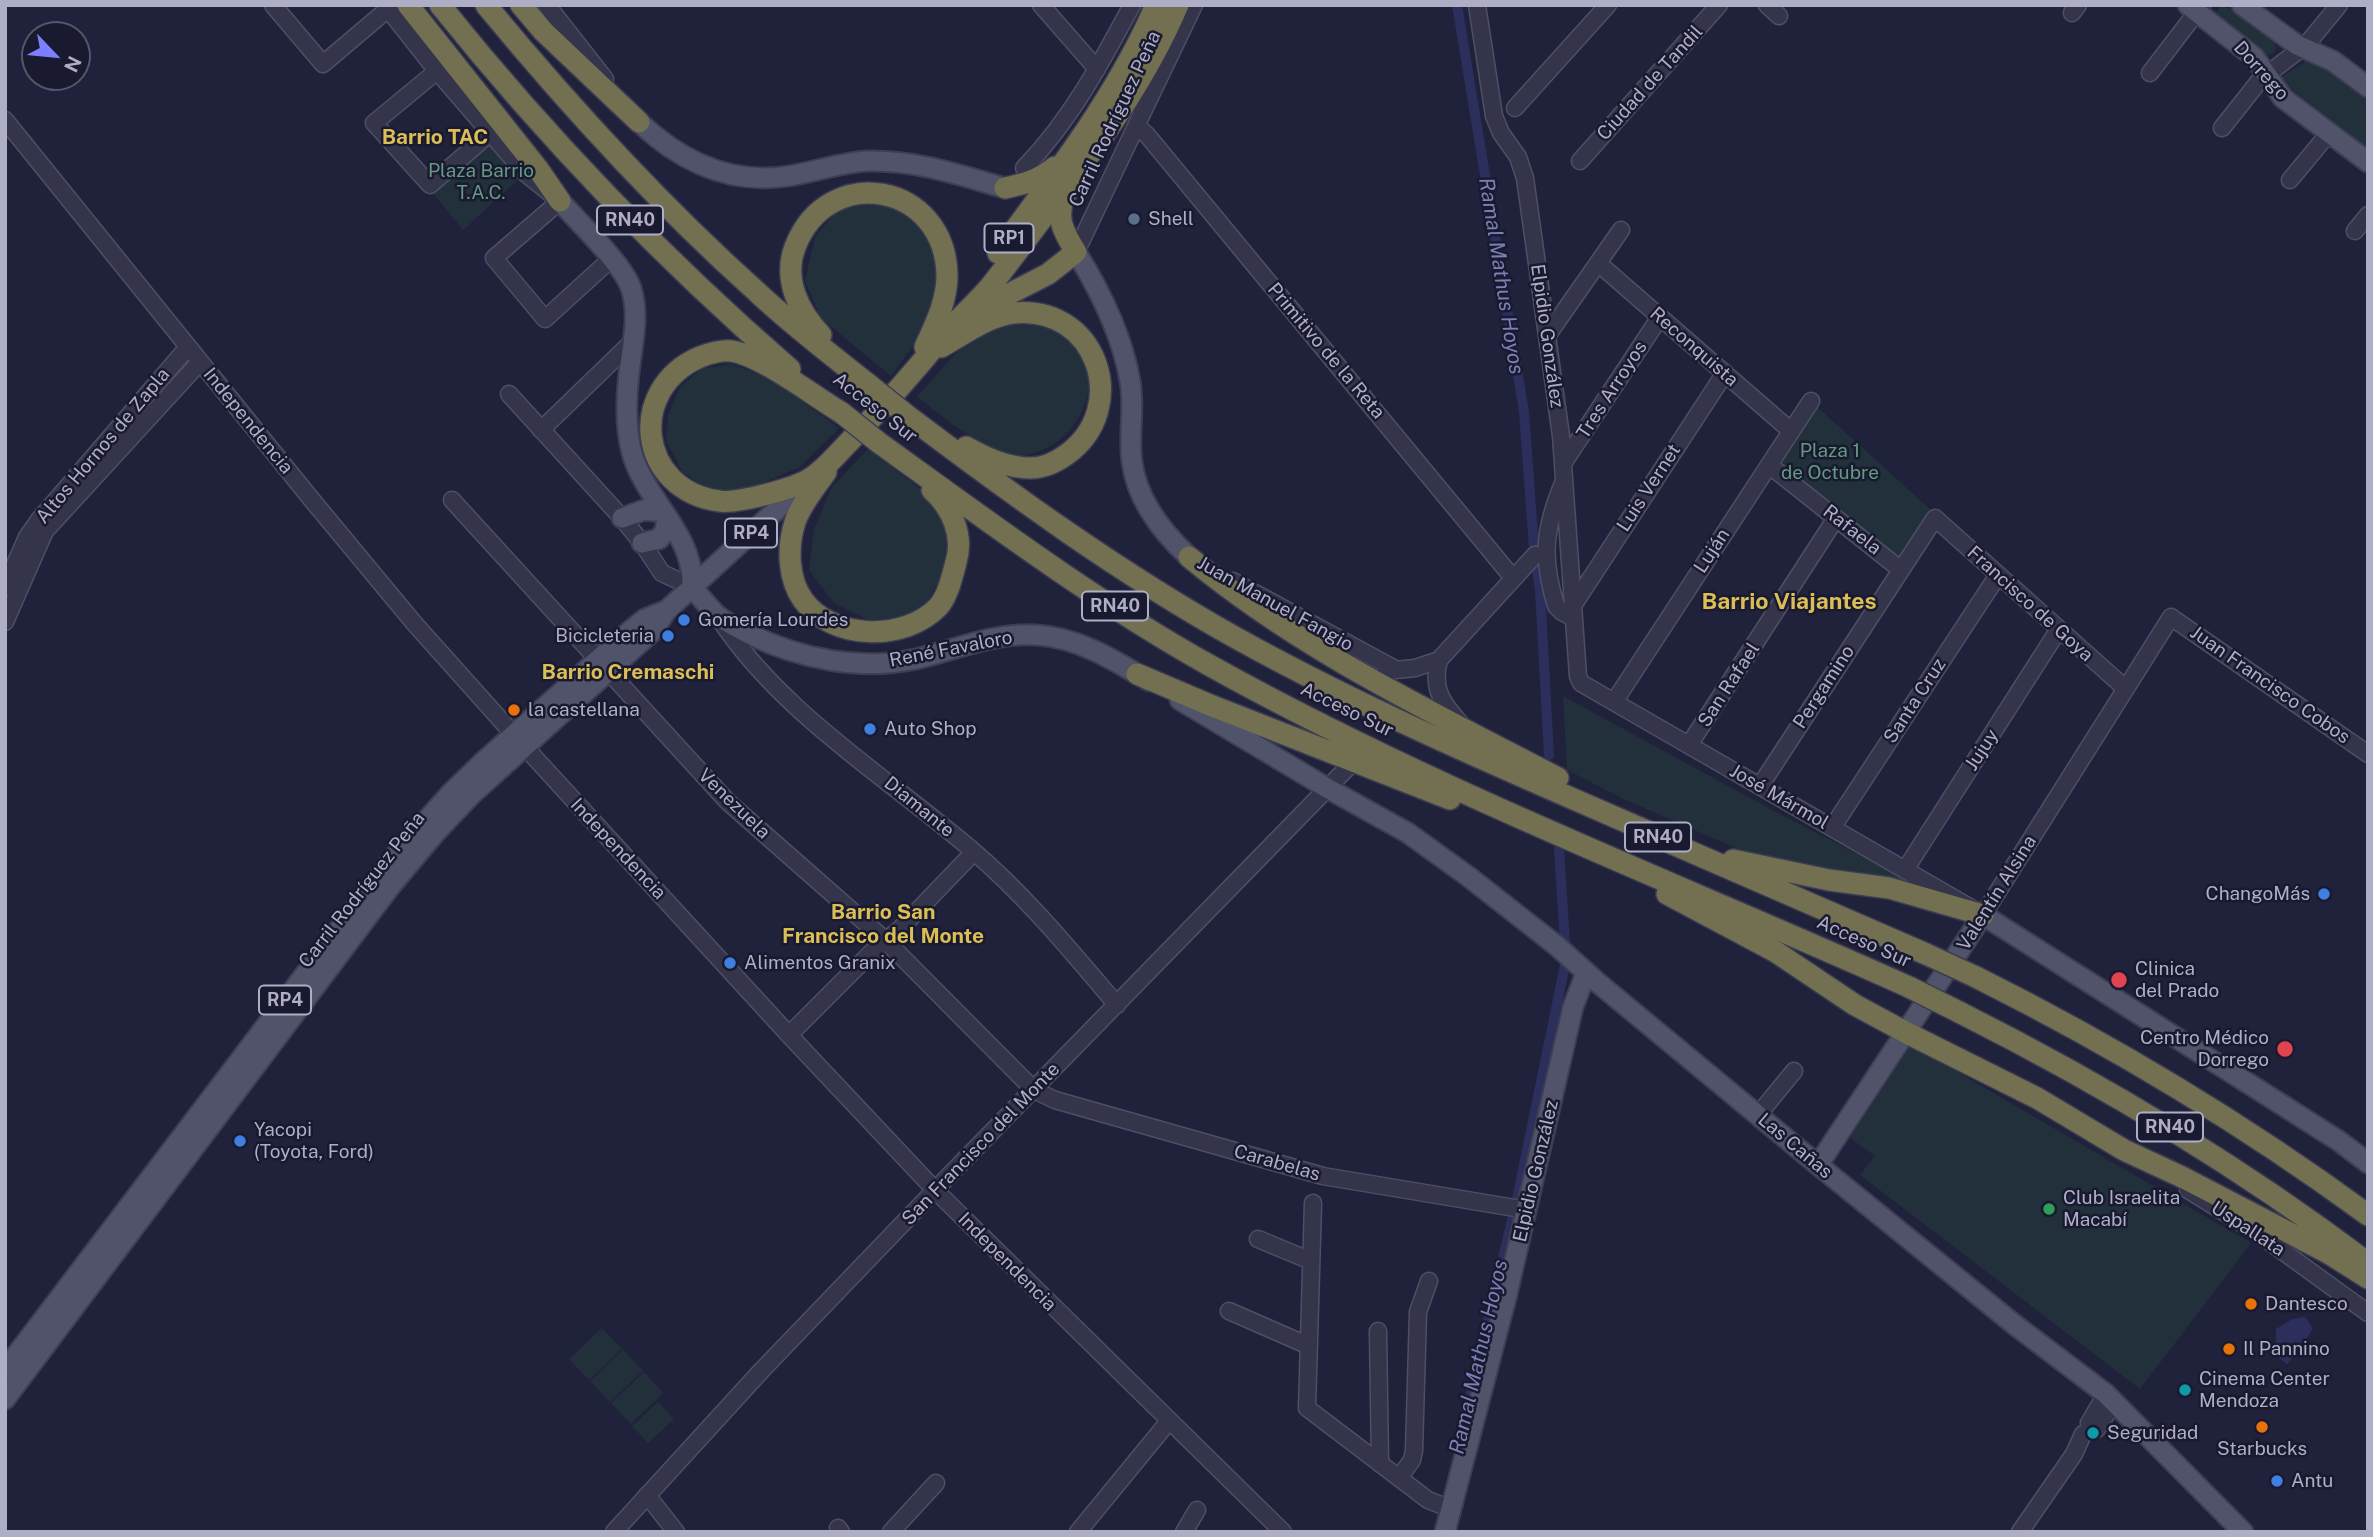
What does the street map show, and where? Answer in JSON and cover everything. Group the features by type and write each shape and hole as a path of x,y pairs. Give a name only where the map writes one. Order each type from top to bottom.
{"highway":[{"name":"Acceso Sur","path":"440,5 580,168 637,227 741,326 878,442 1015,541 1201,661 1336,732 1562,836 1909,986 2053,1061 2199,1145 2286,1202 2368,1264"},
{"name":"Acceso Sur","path":"486,5 592,129 676,215 759,294 904,413 1022,502 1184,607 1239,639 1403,723 1976,977 2057,1019 2202,1104 2269,1146 2368,1215"},
{"path":"521,5 543,32 639,122"},
{"name":"RP1","path":"1076,160 1156,5"},
{"name":"RP1","path":"953,326 976,283 1076,160 1129,100 1178,5"},
{"path":"394,6 538,169 559,201"},
{"path":"1005,188 1025,184 1076,160"},
{"path":"953,326 1005,294 1048,274 1076,252 1063,231 1060,216 1076,160"},
{"path":"868,384 808,322 791,282 791,257 807,224 832,202 859,193 891,195 908,202 922,212 943,245 947,279 938,320 909,379"},
{"path":"904,413 984,457 1006,465 1035,468 1057,461 1078,446 1095,421 1101,397 1100,372 1091,348 1076,331 1057,319 1031,313 1003,315 930,353"},
{"name":"RP4","path":"909,379 953,326"},
{"path":"810,479 750,499 727,502 687,493 667,475 654,452 651,425 660,391 672,374 690,362 706,355 730,351 748,356 767,366 842,413"},
{"name":"Carril Rodríguez Peña","path":"810,479 909,379"},
{"path":"841,450 795,522 790,568 804,601 821,617 842,627 864,631 897,629 921,620 939,605 951,582 958,555 958,534 949,510 936,495 878,442"},
{"path":"1189,557 1315,649 1560,779 1647,831"},
{"path":"1137,674 1448,798 1562,836 1776,952 1855,1005 2037,1098 2124,1150 2330,1254 2368,1278"},
{"path":"1673,844 1777,870 1889,888 1983,915"}],"main road":[{"name":"Dorrego","path":"2242,5 2302,48 2333,61 2368,88"},
{"name":"Dorrego","path":"2196,7 2253,57 2283,98 2368,162"},
{"path":"639,122 655,138 692,162 712,171 737,176 786,176 851,163 879,161 926,166 1005,188"},
{"path":"559,201 611,259 630,285 634,302 634,341 627,403 628,434 639,471 690,557 692,587"},
{"name":"Juan Manuel Fangio","path":"1076,252 1111,314 1131,383 1132,463 1144,502 1168,538 1189,557"},
{"name":"Carril Rodríguez Peña","path":"5,1370 398,852 452,792 519,740 603,665 653,631 666,611 810,479"},
{"path":"622,518 643,510 665,515"},
{"path":"642,543 659,539 665,531 665,515"},
{"name":"René Favaloro","path":"692,587 717,615 740,629 780,647 830,660 865,664 911,660 1008,636 1035,634 1061,638 1086,646 1137,674 1327,788"},
{"name":"Carril Rodríguez Peña","path":"5,1399 389,888 519,740"},
{"name":"Las Cañas","path":"1327,788 1417,839 1557,946 1818,1165 2015,1325 2097,1419 2243,1532"},
{"path":"1983,915 2317,1127 2368,1163"},
{"name":"Valentín Alsina","path":"1818,1165 1983,915"},
{"name":"Elpidio González","path":"1445,1532 1507,1294 1573,1007 1587,973"}],"street":[{"path":"273,5 323,64 394,6 437,71 525,173 559,201 494,258 545,319 611,259"},
{"path":"547,5 639,122"},
{"path":"1041,5 1097,69"},
{"name":"Carril Rodríguez Peña","path":"1024,169 1059,127 1097,69 1132,5"},
{"name":"Carril Rodríguez Peña","path":"1076,252 1194,5"},
{"name":"Elpidio González","path":"1477,5 1494,116 1524,170 1565,471 1578,676"},
{"path":"1516,108 1608,5"},
{"name":"Ciudad de Tandil","path":"1580,161 1719,5"},
{"path":"2222,128 2266,74 2302,48 2339,5"},
{"path":"2150,73 2196,7"},
{"path":"437,71 374,123 430,185 490,133"},
{"name":"Independencia","path":"5,120 414,623 519,740 935,1190 1283,1532"},
{"name":"Primitivo de la Reta","path":"1137,126 1513,578"},
{"path":"2290,180 2329,133"},
{"path":"2355,230 2368,215"},
{"path":"1547,336 1621,230"},
{"name":"Reconquista","path":"1598,263 1791,431"},
{"name":"Tres Arroyos","path":"1574,611 1562,612 1556,606 1546,555 1550,513 1565,471 1660,317"},
{"path":"541,430 634,341"},
{"name":"Altos Hornos de Zapla","path":"5,587 27,537 38,520 188,347"},
{"path":"5,622 45,531 200,362"},
{"name":"Luis Vernet","path":"1574,611 1725,373"},
{"path":"509,394 622,518 664,575 692,587"},
{"name":"Luján","path":"1614,702 1811,401"},
{"name":"Rafaela","path":"1769,465 1901,570"},
{"name":"Venezuela","path":"452,500 728,802 885,940 1034,1090"},
{"name":"San Rafael","path":"1689,745 1836,518"},
{"name":"Pergamino","path":"1760,786 1935,519"},
{"name":"Francisco de Goya","path":"1935,519 2126,689"},
{"path":"1472,733 1448,710 1439,695 1436,681 1439,660 1535,555 1546,555"},
{"name":"Juan Manuel Fangio","path":"1189,557 1397,670"},
{"name":"Santa Cruz","path":"1832,828 1998,575"},
{"name":"Diamante","path":"717,615 745,654 797,707 974,852 1036,910 1118,1005"},
{"name":"Valentín Alsina","path":"1983,915 2171,617"},
{"name":"Juan Francisco Cobos","path":"2171,617 2368,754"},
{"name":"Jujuy","path":"1905,870 2059,629"},
{"path":"1353,671 1397,670 1439,660"},
{"name":"José Mármol","path":"1578,676 1581,683 1983,915"},
{"name":"San Francisco del Monte","path":"614,1532 762,1370 1354,761"},
{"path":"789,1035 885,940 899,930 974,852"},
{"path":"1758,1115 1794,1071"},
{"name":"Carabelas","path":"1034,1090 1055,1100 1322,1176 1527,1210"},
{"name":"Uspallata","path":"2124,1150 2256,1233 2368,1313"},
{"path":"1312,1203 1307,1408 1428,1500 1451,1510"},
{"path":"1258,1239 1311,1261"},
{"path":"1399,1478 1412,1460 1414,1451 1418,1312 1429,1280"},
{"path":"1229,1311 1309,1346"},
{"path":"1378,1331 1380,1464"},
{"path":"2020,1532 2097,1419"},
{"path":"1078,1532 1170,1421"},
{"path":"891,1532 936,1483"},
{"path":"647,1495 676,1532"},
{"path":"1184,1532 1197,1510"}],"green space":[{"path":"2221,6 2230,9 2274,42 2276,49 2273,54 2265,55 2215,15"},
{"path":"2310,59 2329,68 2368,96 2368,148 2281,81 2281,77"},
{"name":"Plaza Barrio T.A.C.","path":"491,142 521,177 463,230 432,192"},
{"path":"872,199 915,215 937,257 935,298 915,343 891,376 821,318 805,281 815,237 840,207"},
{"path":"1003,322 1039,325 1060,332 1080,354 1089,375 1084,406 1066,434 1054,444 1024,455 1008,453 984,444 960,430 917,397 955,354"},
{"path":"731,364 769,378 839,428 800,467 751,488 723,491 705,488 682,471 666,441 668,415 680,387 701,369"},
{"name":"Plaza 1 de Octubre","path":"1816,406 1931,510 1900,558 1779,462"},
{"path":"868,449 919,488 946,527 948,565 928,600 905,618 868,620 834,603 809,570 814,530 831,488"},
{"path":"1563,696 1774,811 1929,891 1835,870 1787,866 1749,854 1624,799 1567,770"},
{"name":"Club Israelita Macabí","path":"1911,1045 2251,1243 2140,1389 1860,1175 1875,1156 1850,1138"},
{"path":"602,1328 622,1349 589,1380 569,1359"},
{"path":"623,1350 643,1371 610,1402 590,1381"},
{"path":"644,1372 663,1393 631,1424 611,1403"},
{"path":"658,1402 674,1419 648,1443 632,1426"}],"shaded area":[{"path":"2305,1317 2313,1328 2287,1364 2276,1356 2276,1329 2292,1319"}],"waterway":[{"name":"Ramal Mathus Hoyos","path":"1457,5 1524,412 1534,548"},
{"name":"Ramal Mathus Hoyos","path":"1536,564 1540,590 1549,755"},
{"name":"Ramal Mathus Hoyos","path":"1559,850 1565,942"},
{"name":"Ramal Mathus Hoyos","path":"1517,1199 1565,965"},
{"name":"Ramal Mathus Hoyos","path":"1459,1442 1513,1216"}],"place":[{"name":"Shell","path":"1134,219"},
{"name":"Gomería Lourdes","path":"684,620"},
{"name":"Bicicleteria","path":"668,636"},
{"name":"la castellana","path":"514,710"},
{"name":"Auto Shop","path":"870,729"},
{"name":"ChangoMás","path":"2324,894"},
{"name":"Alimentos Granix","path":"730,963"},
{"name":"Clinica del Prado","path":"2119,980"},
{"name":"Centro Médico Dorrego","path":"2285,1049"},
{"name":"Yacopi (Toyota, Ford)","path":"240,1141"},
{"name":"Club Israelita Macabí","path":"2049,1209"},
{"name":"Dantesco","path":"2251,1304"},
{"name":"Il Pannino","path":"2229,1349"},
{"name":"Cinema Center Mendoza","path":"2185,1390"},
{"name":"Starbucks","path":"2262,1427"},
{"name":"Seguridad","path":"2093,1433"},
{"name":"Antu","path":"2277,1481"}],"district":[{"name":"Barrio TAC","path":"435,138"},
{"name":"Barrio Viajantes","path":"1789,602"},
{"name":"Barrio Cremaschi","path":"628,673"},
{"name":"Barrio San Francisco del Monte","path":"883,925"}]}
